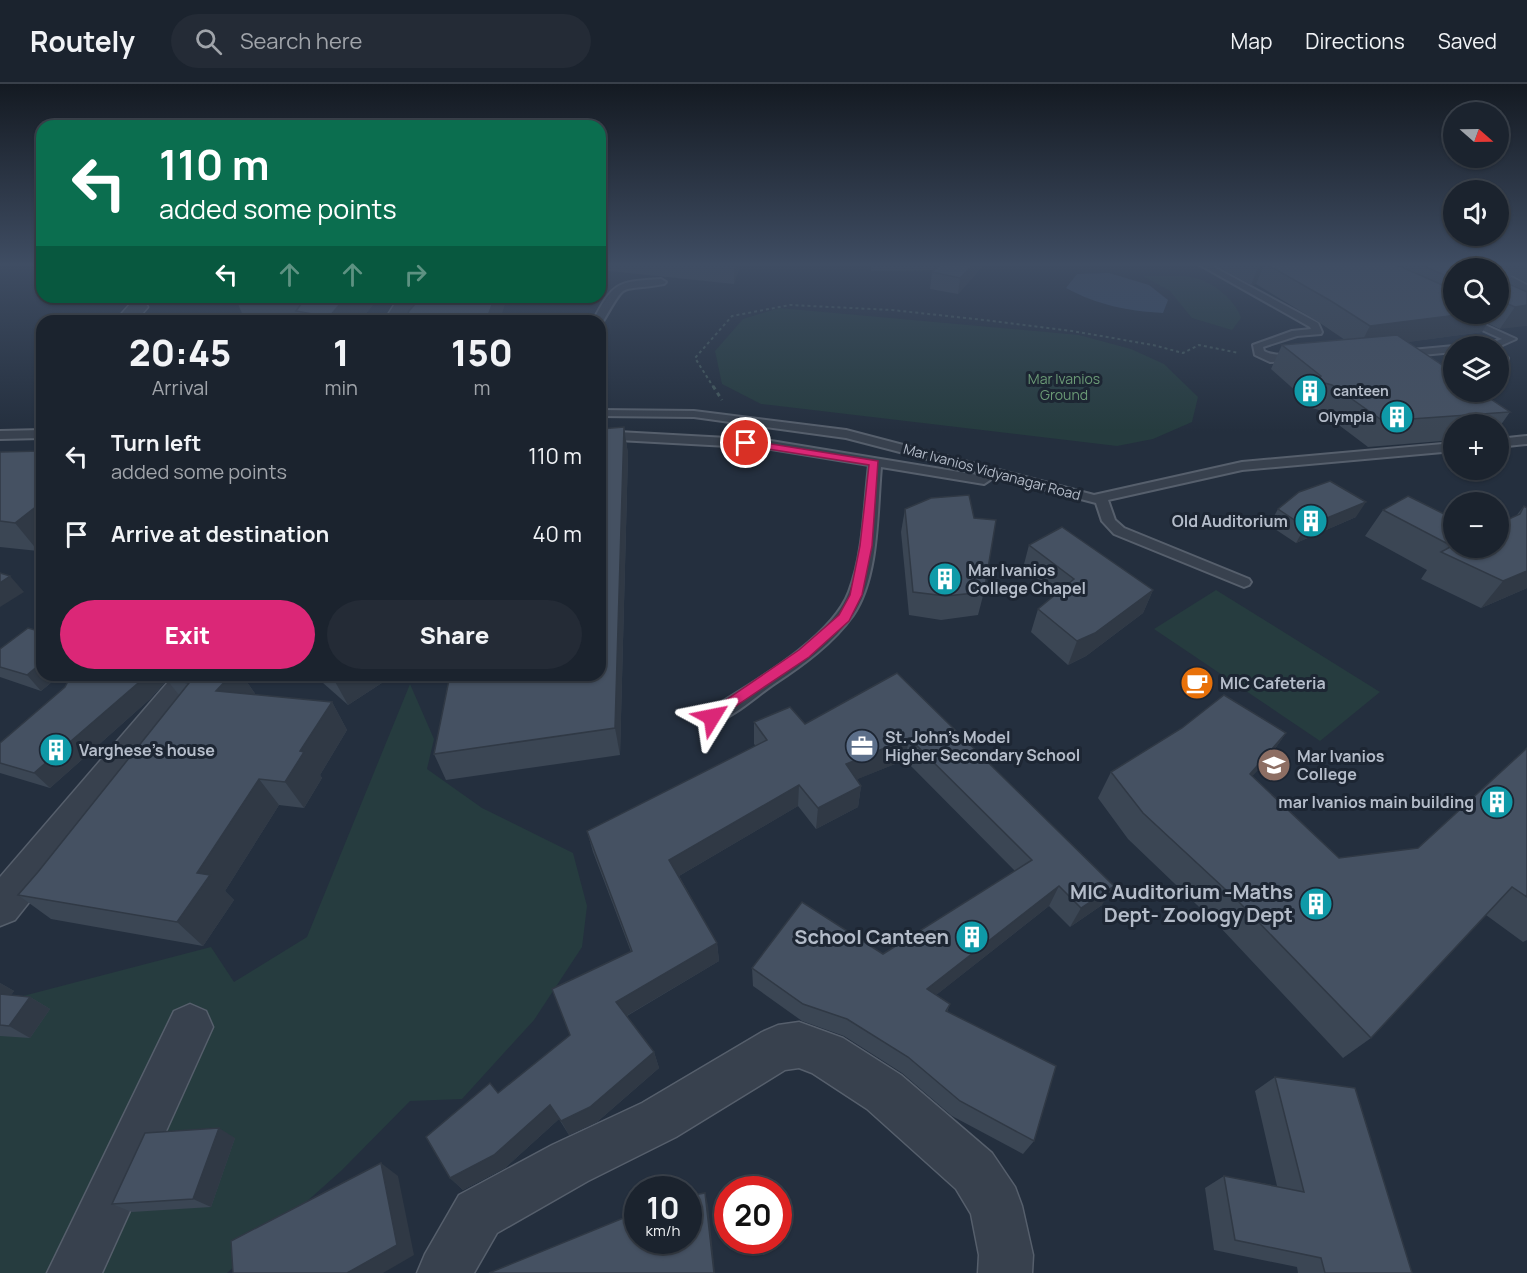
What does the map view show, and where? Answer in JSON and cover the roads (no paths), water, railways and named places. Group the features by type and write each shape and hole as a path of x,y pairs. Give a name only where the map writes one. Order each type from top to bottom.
{"street":[{"path":"0,908 96,795 188,681"},
{"path":"74,1273 190,1027"},
{"path":"444,1273 478,1214 570,1163 659,1120 777,1048 800,1046 826,1055 884,1092 974,1172 996,1206 1006,1255 1005,1273"}],"lane":[{"path":"1304,320 1314,325 1317,332 1296,333 1258,345 1259,353 1270,359 1289,361 1312,356"},
{"path":"1477,324 1504,336"},
{"path":"1394,354 1443,350"},
{"name":"Mar Ivanios Vidyanagar Road","path":"606,413 694,414 846,434 1098,499 1242,466 1443,448"},
{"path":"0,435 36,434"},
{"path":"606,435 690,438 765,444 1098,499 1109,521 1119,531 1244,582"},
{"path":"1509,442 1527,440"},
{"path":"712,717 804,653 844,618 856,595 864,556 875,463"}],"place":[{"name":"canteen","path":"1310,391"},
{"name":"Olympia","path":"1397,417"},
{"name":"Old Auditorium","path":"1311,521"},
{"name":"Mar Ivanios College Chapel","path":"945,579"},
{"name":"MIC Cafeteria","path":"1197,683"},
{"name":"St. John's Model Higher Secondary School","path":"862,746"},
{"name":"Varghese's house","path":"56,750"},
{"name":"Mar Ivanios College","path":"1274,765"},
{"name":"mar Ivanios main building","path":"1497,802"},
{"name":"MIC Auditorium -Maths Dept- Zoology Dept","path":"1316,904"},
{"name":"School Canteen","path":"972,937"}],"park label":[{"name":"Mar Ivanios Ground","path":"1064,388"}]}
